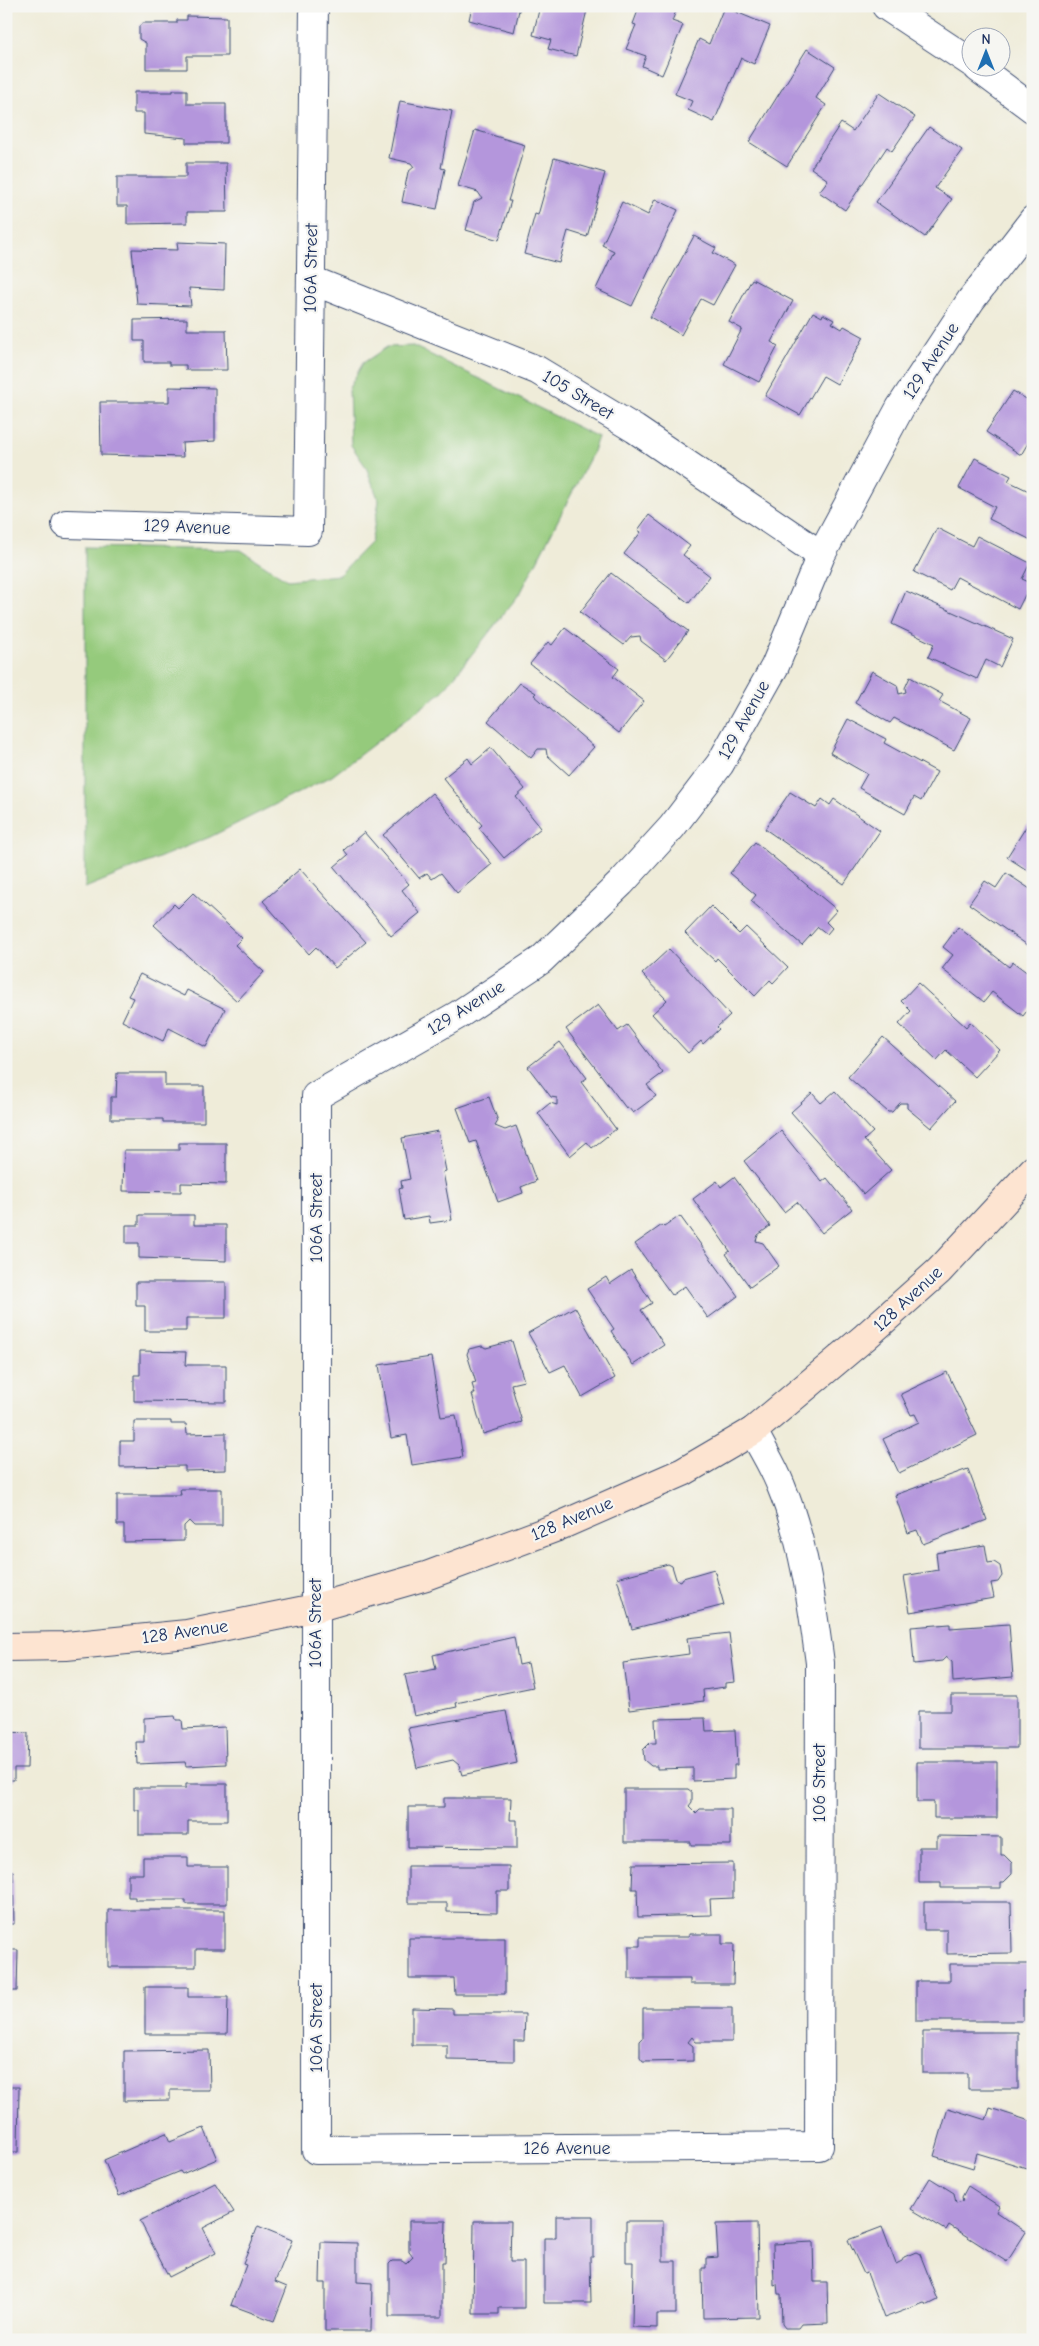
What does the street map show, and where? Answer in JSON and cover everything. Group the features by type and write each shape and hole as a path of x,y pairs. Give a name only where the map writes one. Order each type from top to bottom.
{"street":[{"name":"106A Street","path":"308,531 314,6"},
{"path":"886,6 962,55"},
{"path":"991,78 1033,109"},
{"name":"129 Avenue","path":"316,1096 458,1015 542,960 620,883 672,827 720,764 775,666 821,556 900,408 971,300 1033,220"},
{"name":"105 Street","path":"311,280 537,370 635,429 821,556"},
{"name":"129 Avenue","path":"66,524 308,531"},
{"name":"106A Street","path":"316,1096 316,2150"},
{"name":"128 Avenue","path":"6,1647 66,1646 187,1634 315,1608 426,1576 555,1528 683,1472 753,1431 865,1337 939,1271 1033,1170"},
{"name":"106 Street","path":"753,1431 781,1484 794,1521 813,1610 820,1663 819,2146"},
{"name":"126 Avenue","path":"316,2150 819,2146"}],"green space":[{"path":"413,346 598,437 592,454 521,592 442,692 332,776 210,837 85,888 85,547 241,550 287,580 339,575 371,542 379,501 366,467 351,445 349,388 363,363 387,347"}],"building":[{"path":"472,6 520,6 514,32 469,20"},
{"path":"540,6 588,6 576,56 548,49 551,40 533,35"},
{"path":"635,6 678,6 672,21 683,25 662,75 642,66 646,56 626,49 636,25 633,24 639,8"},
{"path":"724,7 770,26 754,64 741,58 714,122 688,110 692,101 675,94 699,39 709,44"},
{"path":"187,16 227,17 227,56 187,56 187,69 146,69 146,43 139,39 139,26 143,23 177,23 177,20 187,20"},
{"path":"807,49 835,67 816,98 826,105 787,166 749,142"},
{"path":"173,90 187,90 187,104 226,104 226,143 186,143 186,138 144,134 144,113 134,113 134,92 173,92"},
{"path":"879,93 915,117 892,151 887,147 845,210 819,192 828,180 811,168 841,123 853,131"},
{"path":"400,101 452,111 441,168 445,169 437,209 402,202 408,172 414,167 411,163 389,158"},
{"path":"929,127 962,150 935,188 952,199 925,237 876,202"},
{"path":"475,130 525,145 508,201 511,201 499,240 466,230 474,202 482,198 478,192 458,186"},
{"path":"554,158 605,173 587,237 568,231 559,263 524,254 535,214 538,215"},
{"path":"186,163 226,163 227,212 187,212 187,223 127,224 127,206 117,206 117,177 186,177"},
{"path":"655,199 678,210 632,306 596,289 614,251 602,245 622,202 648,215"},
{"path":"694,236 716,248 713,253 735,265 713,305 701,299 681,335 650,317"},
{"path":"177,242 225,244 224,290 189,288 191,306 137,304 132,249 178,250"},
{"path":"752,279 793,301 771,342 778,346 759,382 724,364 742,329 729,322"},
{"path":"813,312 822,317 823,314 834,320 832,323 842,329 844,326 864,337 837,384 823,376 800,415 765,396"},
{"path":"187,319 187,330 226,330 227,370 186,370 186,365 169,365 169,362 144,362 144,341 134,341 134,320"},
{"path":"169,387 215,388 215,441 182,443 183,457 101,455 100,402 169,402"},
{"path":"1013,391 1033,403 1033,446 1028,443 1021,455 986,432"},
{"path":"975,458 1011,476 1008,481 1033,493 1033,541 989,519 995,507 959,488"},
{"path":"649,515 690,546 683,555 710,576 689,603 624,554 641,532 638,530"},
{"path":"937,528 972,546 977,536 1030,563 1022,579 1031,583 1018,609 957,577 950,590 914,572"},
{"path":"611,573 688,631 666,660 641,641 640,636 631,637 624,645 580,612"},
{"path":"906,591 1013,639 1000,667 986,660 977,679 928,657 934,644 892,624"},
{"path":"565,628 619,669 613,677 644,701 619,733 530,664 548,642 552,645"},
{"path":"872,671 897,685 899,694 906,692 905,688 910,677 943,695 939,701 971,718 954,750 894,718 890,723 855,703"},
{"path":"520,683 536,693 534,695 594,747 569,775 547,755 546,749 538,749 531,758 488,721"},
{"path":"848,719 886,739 884,743 937,772 921,801 914,797 905,814 859,788 867,774 830,753"},
{"path":"491,748 525,789 516,797 541,828 504,858 479,828 482,825 443,778 468,758 472,764"},
{"path":"790,792 816,808 822,799 830,805 834,799 880,831 844,884 765,829"},
{"path":"432,793 492,864 457,893 441,873 432,879 427,873 419,878 383,835"},
{"path":"1033,816 1033,874 1007,857"},
{"path":"364,832 409,884 402,890 420,913 391,936 334,867 348,855 344,850"},
{"path":"755,842 837,910 826,922 832,928 827,934 818,927 802,945 751,901 756,895 730,873"},
{"path":"300,869 366,942 335,968 316,947 309,954 263,901"},
{"path":"1006,873 1033,891 1033,949 969,904 985,881 996,888"},
{"path":"193,893 242,938 235,945 264,972 237,1001 154,925 174,904 178,908"},
{"path":"711,906 739,934 746,927 788,967 773,983 770,980 755,996 717,958 715,961 685,933"},
{"path":"958,927 1009,967 1013,962 1033,977 1033,1003 1023,1016 992,992 984,1002 942,969 953,955 943,947"},
{"path":"669,949 730,1015 703,1044 701,1041 688,1053 652,1014 667,1000 642,974"},
{"path":"140,974 184,996 187,990 225,1009 206,1047 169,1028 163,1041 122,1021 133,998 128,996"},
{"path":"918,983 966,1027 970,1022 1000,1050 975,1077 946,1050 937,1060 899,1024 911,1011 901,1001"},
{"path":"598,1005 618,1031 627,1025 663,1073 647,1085 656,1096 633,1113 628,1107 626,1108 566,1029"},
{"path":"883,1037 955,1101 931,1128 907,1108 907,1103 900,1103 892,1112 888,1112 848,1077"},
{"path":"560,1042 587,1078 581,1082 616,1129 592,1148 587,1142 570,1156 538,1113 550,1103 557,1105 557,1098 551,1097 528,1067"},
{"path":"117,1073 165,1073 165,1086 204,1086 204,1122 163,1122 163,1119 111,1119 111,1097 116,1097"},
{"path":"835,1091 873,1132 864,1140 891,1170 864,1194 791,1112 812,1093 821,1103"},
{"path":"489,1097 498,1121 495,1126 505,1130 516,1126 536,1181 521,1187 523,1193 498,1202 476,1141 470,1143 457,1108"},
{"path":"438,1131 446,1171 443,1172 452,1220 430,1223 429,1216 404,1220 399,1189 402,1188 401,1181 410,1179 402,1138"},
{"path":"781,1131 822,1182 827,1178 852,1209 822,1233 797,1202 784,1212 744,1161"},
{"path":"179,1143 226,1143 226,1184 181,1183 181,1192 123,1191 124,1150 179,1150"},
{"path":"734,1177 770,1226 758,1235 756,1241 763,1243 779,1266 750,1287 726,1254 730,1251 693,1199 717,1181 721,1187"},
{"path":"139,1215 194,1215 194,1225 226,1225 226,1261 139,1258 139,1243 126,1243 126,1225 139,1225"},
{"path":"680,1216 738,1296 708,1318 685,1286 672,1295 635,1244 662,1225 664,1227"},
{"path":"631,1270 652,1303 641,1310 664,1345 633,1365 611,1331 614,1329 587,1289 606,1277 610,1284"},
{"path":"136,1282 226,1282 226,1318 186,1318 186,1331 145,1331 145,1306 136,1306"},
{"path":"575,1307 615,1378 582,1397 565,1365 550,1372 528,1333"},
{"path":"512,1341 524,1381 511,1384 522,1422 483,1434 472,1394 475,1394 472,1384 476,1383 467,1354 469,1349 482,1346 486,1348"},
{"path":"140,1351 186,1352 185,1365 226,1365 226,1402 134,1401 134,1375 140,1375"},
{"path":"431,1357 441,1417 456,1415 463,1457 412,1465 407,1435 391,1438 379,1365"},
{"path":"947,1372 977,1435 899,1473 883,1439 919,1422 915,1414 911,1415 901,1394"},
{"path":"134,1421 171,1421 171,1424 186,1424 187,1434 226,1433 226,1470 185,1471 185,1466 120,1467 120,1441 134,1441"},
{"path":"968,1469 987,1520 923,1544 917,1530 908,1533 895,1495"},
{"path":"180,1489 222,1489 222,1526 194,1526 189,1521 184,1526 184,1541 124,1542 124,1525 117,1525 117,1495 181,1495"},
{"path":"985,1545 988,1563 994,1562 1000,1566 1002,1576 998,1582 991,1583 994,1598 910,1612 904,1576 938,1570 936,1553"},
{"path":"668,1564 672,1566 676,1579 681,1581 683,1578 714,1569 724,1605 632,1629 617,1578"},
{"path":"950,1624 950,1628 1009,1624 1013,1677 953,1682 952,1662 946,1657 942,1661 914,1664 911,1627"},
{"path":"729,1633 735,1682 725,1683 725,1687 703,1690 704,1701 629,1710 623,1663 689,1654 687,1638"},
{"path":"514,1637 519,1665 528,1663 533,1687 456,1703 457,1707 414,1716 405,1675 436,1669 433,1655"},
{"path":"951,1695 1017,1695 1017,1748 918,1748 918,1711 951,1711"},
{"path":"506,1711 517,1763 462,1775 459,1765 453,1760 417,1768 408,1728"},
{"path":"175,1716 176,1720 182,1720 183,1729 225,1727 226,1764 186,1766 185,1762 137,1764 136,1742 144,1742 144,1718"},
{"path":"705,1718 706,1731 735,1730 737,1765 734,1765 734,1779 693,1781 693,1768 657,1769 657,1766 651,1766 644,1760 643,1750 650,1743 656,1743 655,1719"},
{"path":"6,1732 28,1733 27,1768 14,1768 14,1780 6,1780"},
{"path":"917,1762 997,1762 997,1818 934,1818 934,1802 917,1802"},
{"path":"186,1784 227,1784 227,1821 188,1821 188,1835 139,1835 139,1810 134,1810 134,1788 186,1788"},
{"path":"624,1789 688,1789 692,1792 692,1802 689,1806 696,1813 700,1809 731,1809 731,1845 691,1845 691,1842 624,1842"},
{"path":"444,1798 511,1798 510,1820 517,1820 517,1848 408,1847 408,1807 444,1807"},
{"path":"937,1836 1001,1837 1001,1855 1004,1855 1012,1863 1012,1874 1004,1882 1001,1882 1001,1888 941,1888 941,1883 919,1883 919,1847 937,1847"},
{"path":"143,1857 188,1857 188,1867 227,1867 227,1904 186,1904 186,1900 135,1900 135,1897 128,1897 128,1874 143,1874"},
{"path":"733,1863 733,1898 710,1899 711,1915 638,1917 637,1889 632,1889 633,1864"},
{"path":"408,1866 509,1866 509,1891 497,1891 497,1913 447,1912 447,1903 408,1903"},
{"path":"6,1871 13,1871 14,1924 6,1924"},
{"path":"924,1902 1011,1902 1012,1953 947,1954 947,1930 924,1930"},
{"path":"108,1910 225,1910 225,1949 196,1949 196,1967 108,1967"},
{"path":"689,1934 722,1934 722,1944 734,1944 733,1984 690,1984 690,1979 629,1979 629,1946 640,1946 640,1937 689,1937"},
{"path":"409,1938 505,1938 505,1994 455,1994 454,1978 409,1978"},
{"path":"6,1950 18,1950 17,1991 6,1991"},
{"path":"950,1964 1030,1964 1030,1991 1023,1991 1023,2021 916,2021 916,1981 950,1981"},
{"path":"145,1987 188,1987 188,1997 228,1997 227,2034 145,2034"},
{"path":"412,2008 453,2009 453,2014 525,2014 524,2041 514,2041 514,2061 447,2060 447,2045 412,2045"},
{"path":"643,2008 732,2008 732,2042 696,2042 692,2037 688,2042 693,2046 693,2061 643,2062 640,2058 640,2041 643,2038"},
{"path":"923,2032 1018,2032 1018,2089 968,2089 968,2073 923,2073"},
{"path":"209,2050 210,2090 170,2090 170,2100 124,2101 124,2051"},
{"path":"6,2087 19,2087 18,2152 6,2152"},
{"path":"948,2108 986,2120 990,2108 1033,2122 1033,2170 977,2153 973,2168 934,2156"},
{"path":"204,2128 217,2159 182,2174 180,2171 119,2196 104,2160 166,2133 170,2142"},
{"path":"930,2178 954,2193 956,2203 963,2201 962,2197 968,2186 999,2206 996,2212 1026,2232 1007,2262 949,2225 946,2230 911,2209"},
{"path":"215,2183 234,2212 203,2228 216,2253 169,2277 140,2221"},
{"path":"556,2216 593,2216 593,2257 590,2257 591,2303 544,2303 544,2238 556,2238"},
{"path":"409,2221 446,2221 445,2262 442,2262 442,2317 389,2317 389,2264 392,2261 402,2261 406,2264 413,2257 409,2252"},
{"path":"474,2221 511,2221 510,2262 524,2262 524,2308 499,2308 499,2314 473,2314"},
{"path":"626,2221 663,2221 663,2261 676,2261 676,2314 657,2314 657,2328 632,2327 633,2262 626,2262"},
{"path":"757,2223 759,2317 703,2318 702,2268 706,2268 706,2258 718,2257 716,2224"},
{"path":"258,2226 292,2240 275,2282 287,2287 274,2321 231,2305 246,2265 243,2264"},
{"path":"882,2227 896,2264 902,2261 904,2257 916,2252 920,2254 938,2300 928,2305 924,2303 884,2318 867,2273 864,2274 848,2240"},
{"path":"321,2242 357,2243 357,2282 372,2283 371,2331 325,2331 325,2283 320,2283"},
{"path":"813,2242 814,2282 827,2282 828,2323 802,2324 799,2328 785,2328 782,2324 781,2294 778,2294 777,2284 774,2285 773,2244"}]}
